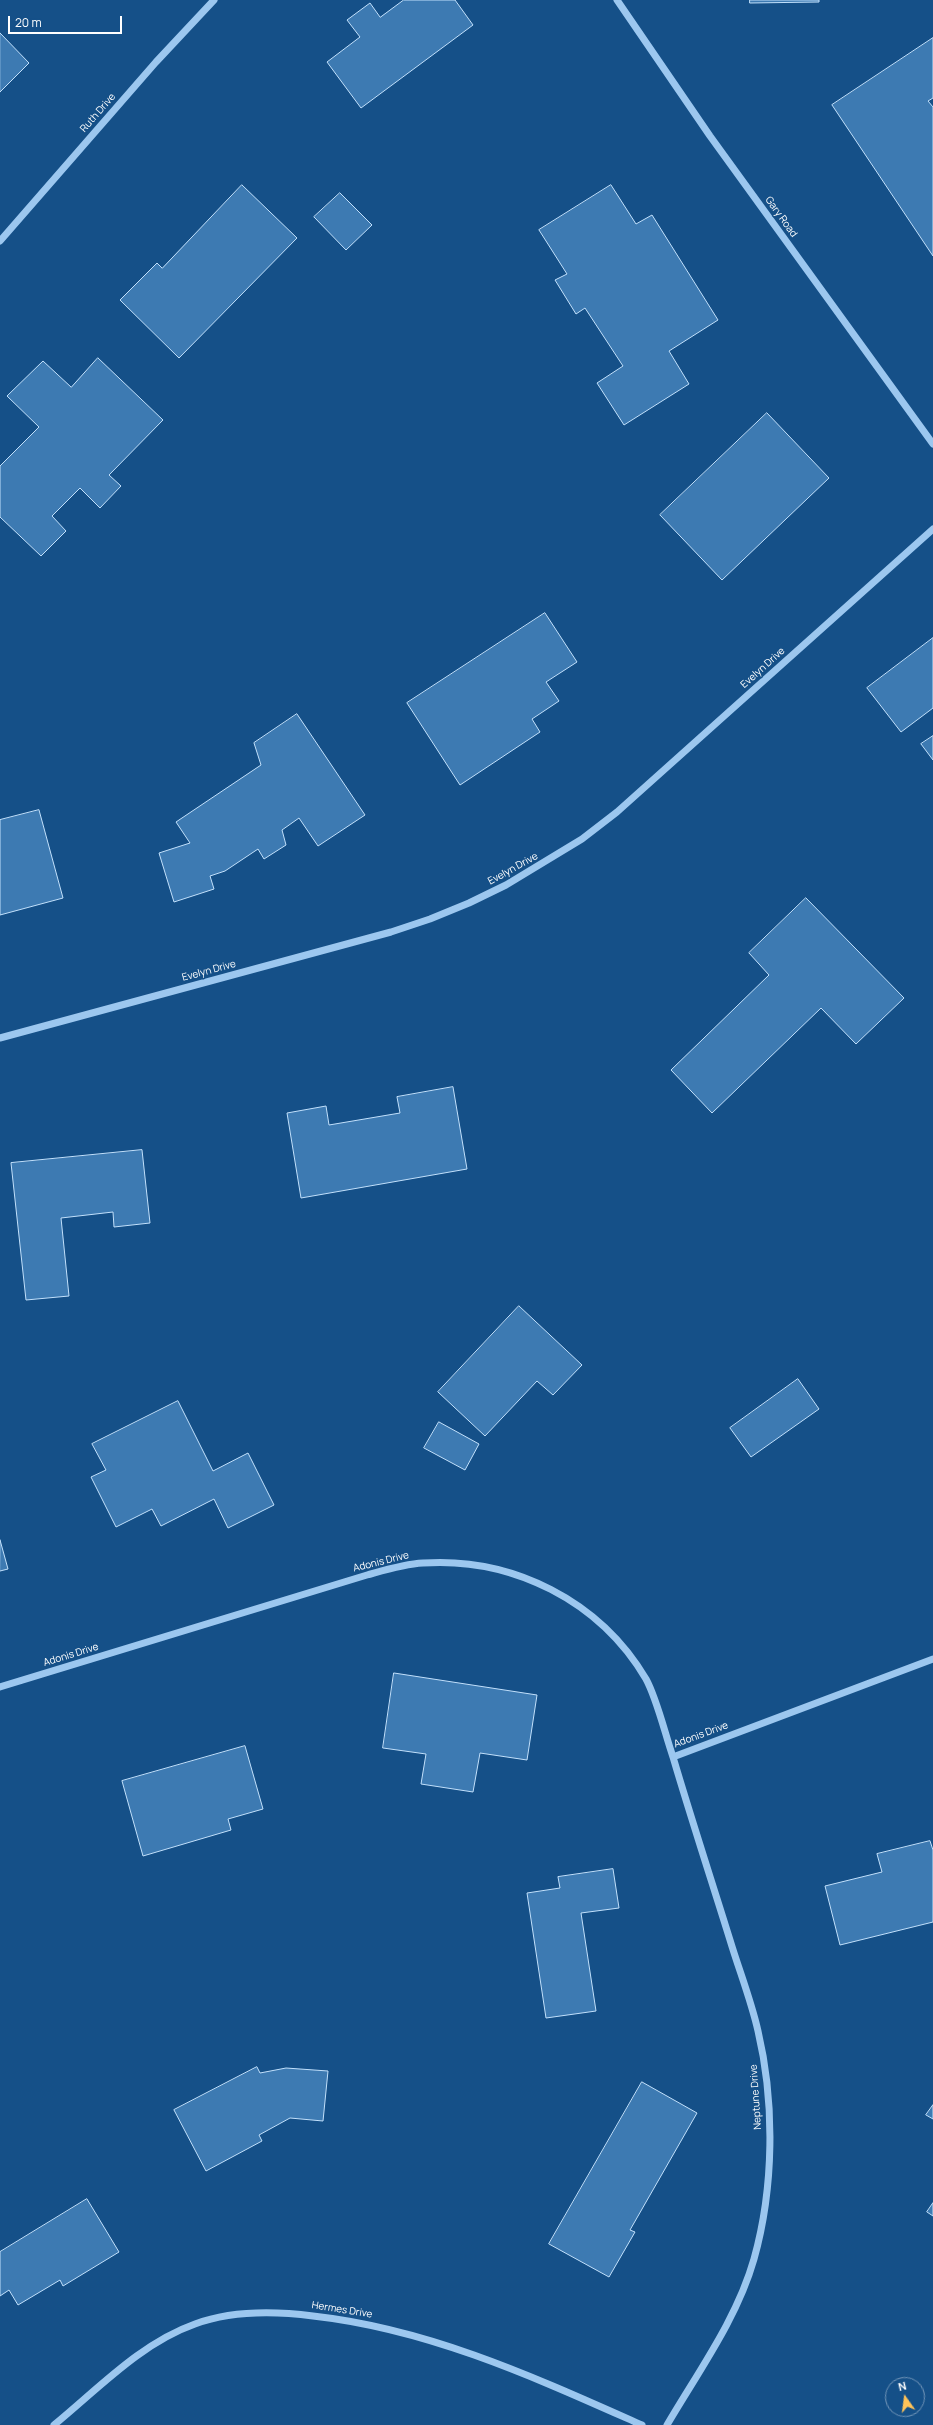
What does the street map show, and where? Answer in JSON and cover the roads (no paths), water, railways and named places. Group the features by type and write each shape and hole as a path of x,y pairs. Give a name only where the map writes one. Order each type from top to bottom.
{"street":[{"name":"Ruth Drive","path":"0,241 156,62 214,0"},
{"name":"Gary Road","path":"617,0 710,136 933,444"},
{"name":"Evelyn Drive","path":"0,1038 391,932 469,903 506,885 582,839 617,812 933,529"},
{"name":"Adonis Drive","path":"0,1687 394,1567 422,1563 479,1565 513,1573 546,1586 576,1604 603,1626 627,1652 646,1681 673,1757 933,1660"},
{"name":"Neptune Drive","path":"667,2425 716,2342 739,2298 754,2260 762,2220 769,2140 768,2104 758,2030 673,1757"},
{"name":"Hermes Drive","path":"54,2425 138,2356 174,2333 217,2317 270,2312 330,2318 367,2324 461,2349 515,2368 642,2425"}]}
